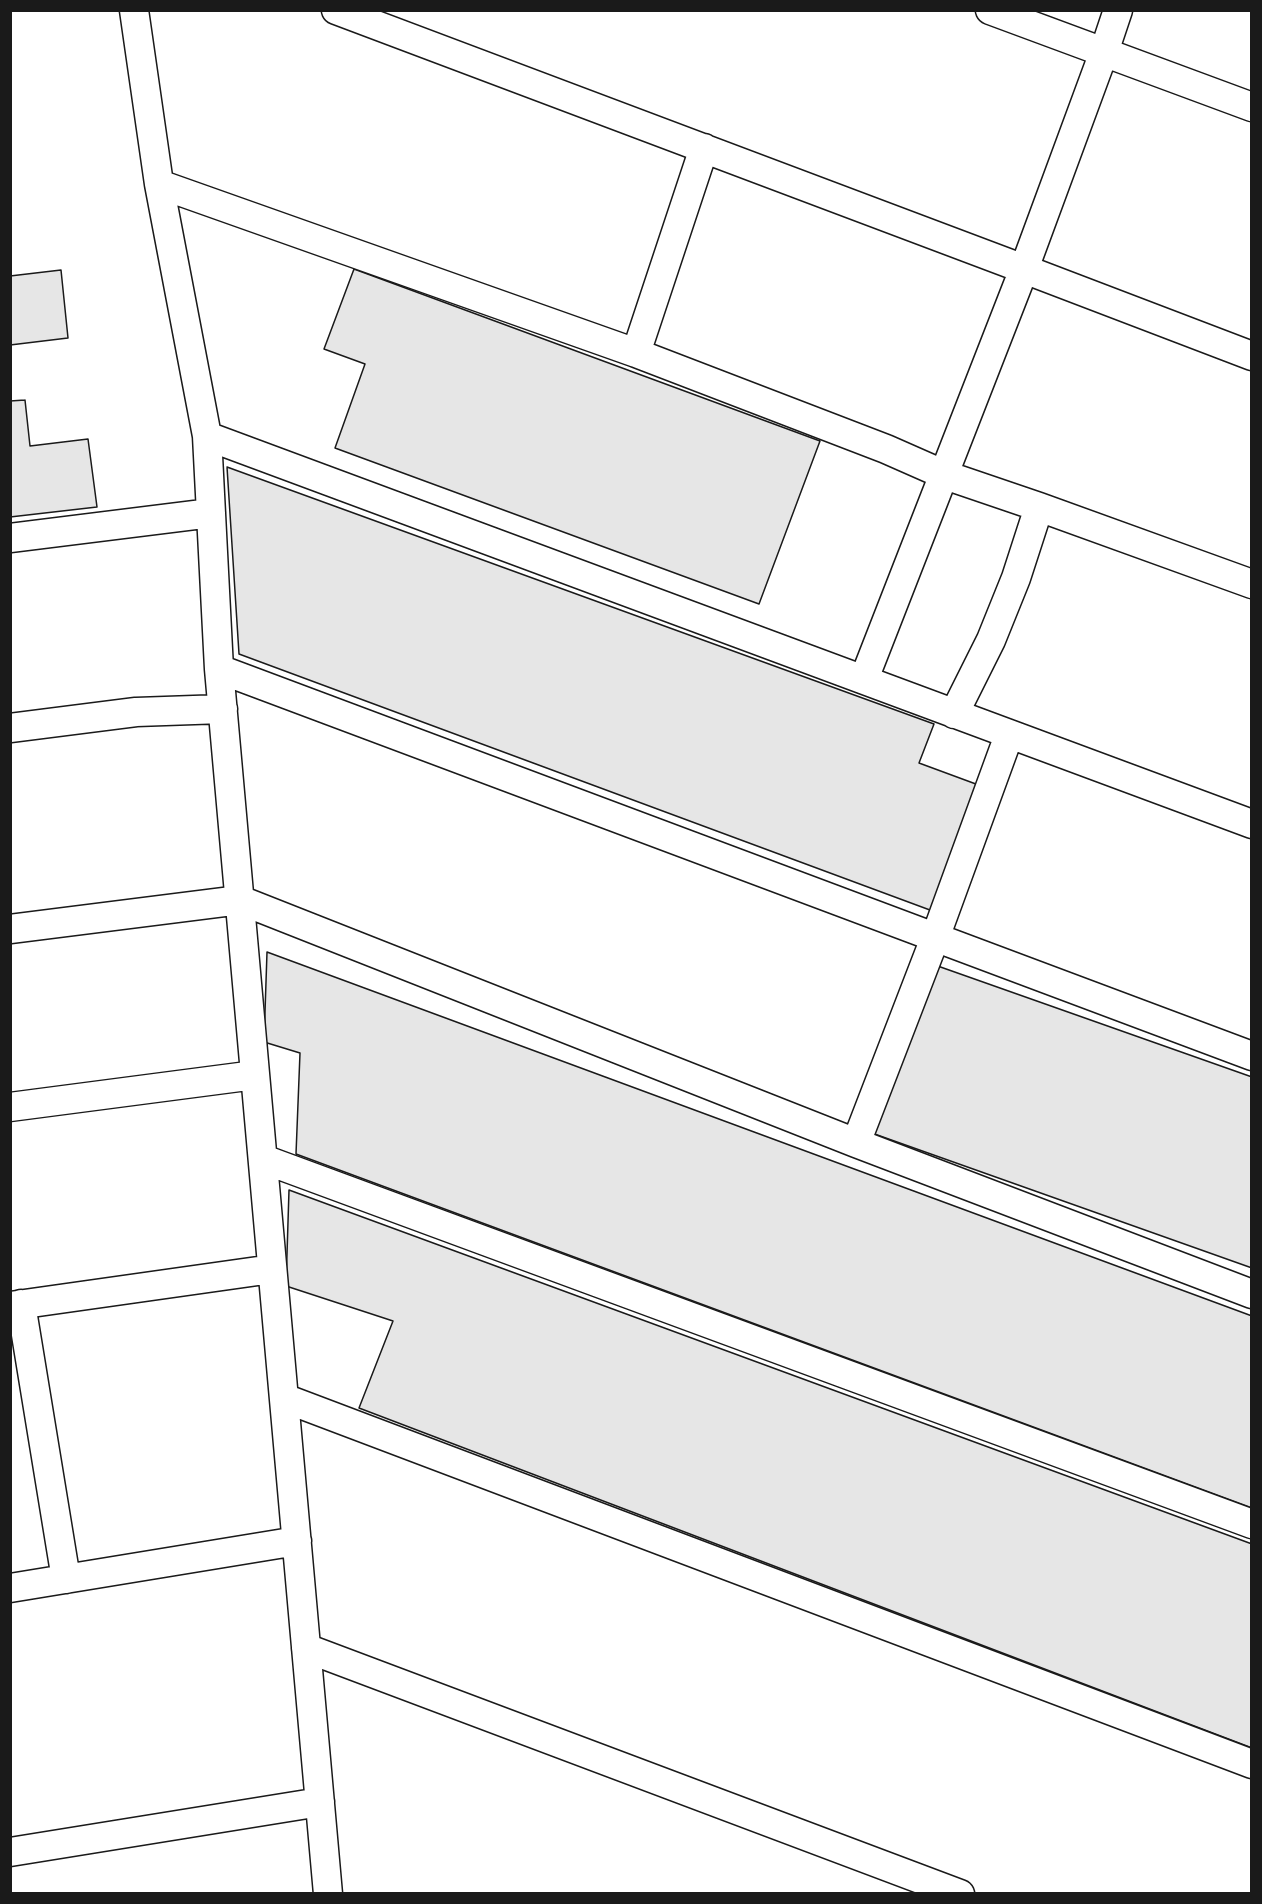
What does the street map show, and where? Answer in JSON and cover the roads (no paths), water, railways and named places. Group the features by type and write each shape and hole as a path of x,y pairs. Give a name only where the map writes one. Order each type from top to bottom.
{"street":[{"path":"134,10 159,184 207,436 219,669 328,1893"},
{"path":"336,10 1251,356"},
{"path":"990,10 1251,107"},
{"path":"864,679 1024,269 1118,10"},
{"path":"636,353 704,148"},
{"path":"159,184 636,353 886,449 945,476 1040,507 1251,584"},
{"path":"207,436 1251,824"},
{"path":"954,714 991,640 1016,578 1040,507"},
{"path":"10,538 211,513"},
{"path":"219,669 1251,1056"},
{"path":"10,728 136,712 223,709"},
{"path":"856,1143 935,938 1009,735"},
{"path":"10,929 240,900 856,1143 1251,1294"},
{"path":"10,1107 255,1075"},
{"path":"262,1159 1251,1524"},
{"path":"66,1578 16,1305 272,1269"},
{"path":"284,1398 1251,1764"},
{"path":"10,1588 297,1541"},
{"path":"306,1648 960,1893"},
{"path":"10,1852 320,1802"}]}
